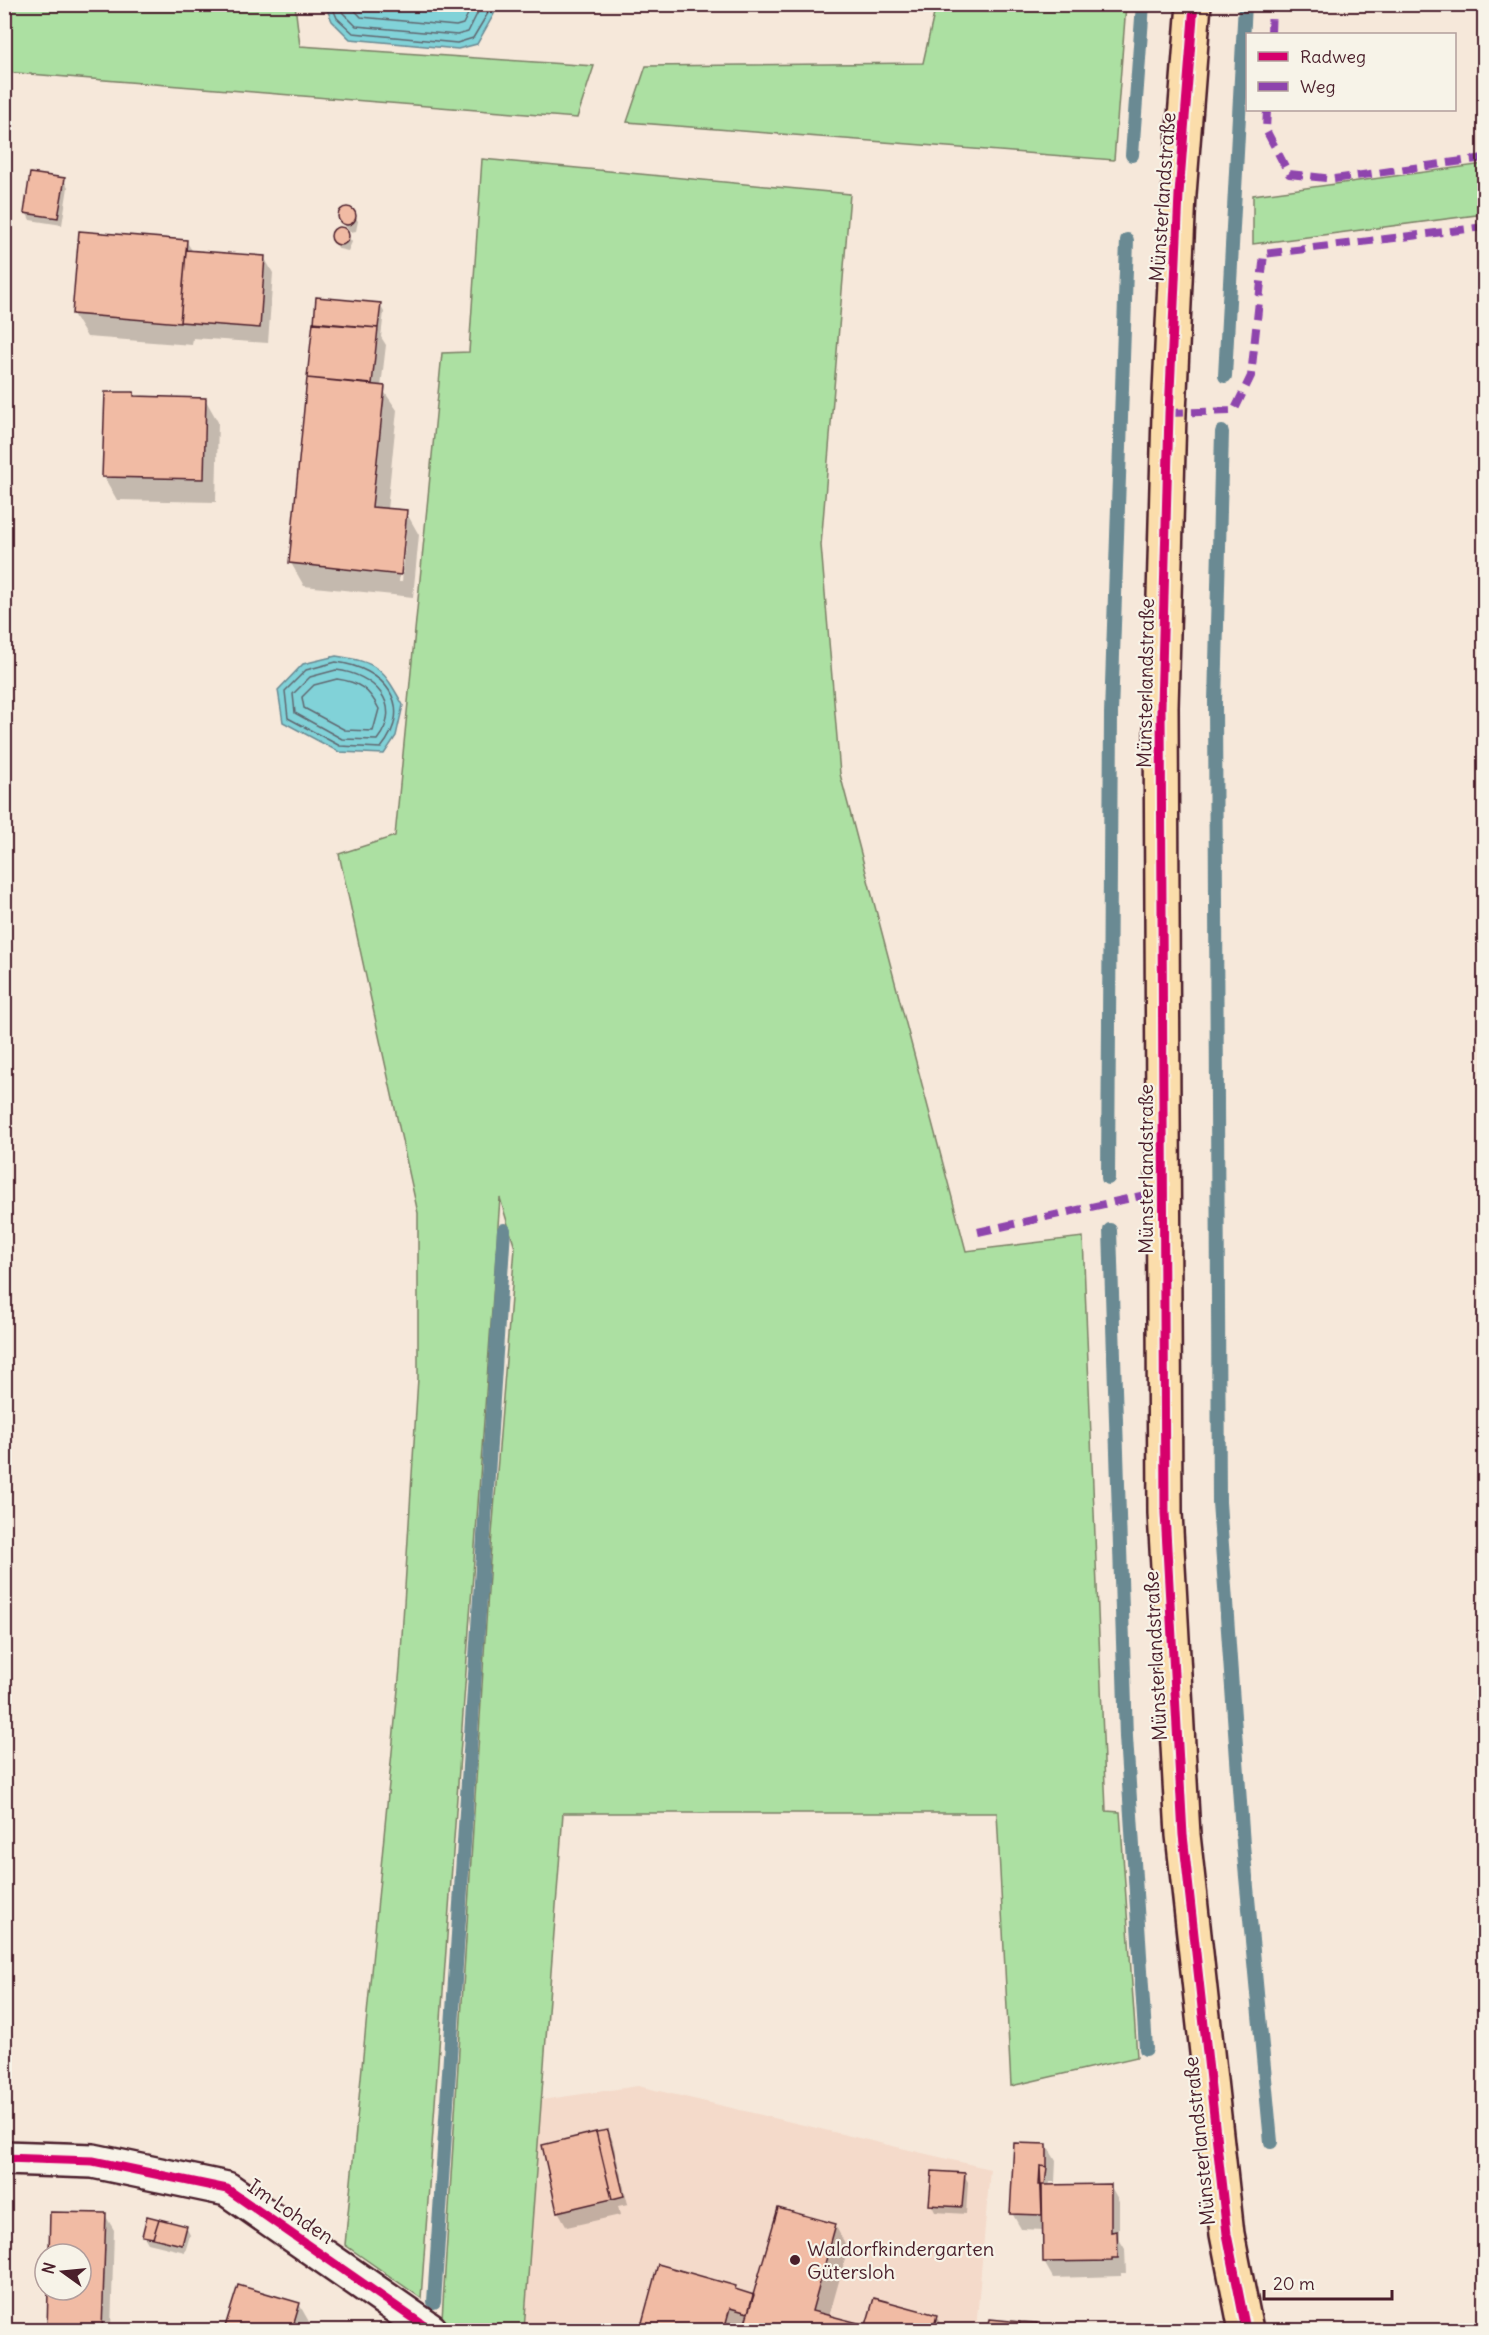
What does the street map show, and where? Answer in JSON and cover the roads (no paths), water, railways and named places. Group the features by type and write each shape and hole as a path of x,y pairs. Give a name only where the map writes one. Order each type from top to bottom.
{"main road":[{"name":"Münsterlandstraße","path":"1194,4 1178,205 1169,413 1161,707 1165,1513 1183,1835 1227,2234 1246,2331"}],"street":[{"name":"Im Lohden","path":"4,2158 93,2161 227,2189 430,2331"}],"water":[{"path":"325,5 495,5 494,14 477,44 458,49 350,39 332,21"},
{"path":"336,656 361,661 378,669 390,683 403,705 396,736 384,754 339,752 283,722 278,690 303,664"}],"waterway":[{"path":"1132,155 1143,4"},
{"path":"1225,376 1245,4"},
{"path":"1108,1178 1111,714 1127,240"},
{"path":"1222,432 1215,702 1219,1502 1243,1845 1271,2142"},
{"path":"434,2302 504,1230"},
{"path":"1110,1230 1126,1737 1146,2049"}],"place":[{"name":"Waldorfkindergarten Gütersloh","path":"795,2260"}]}
